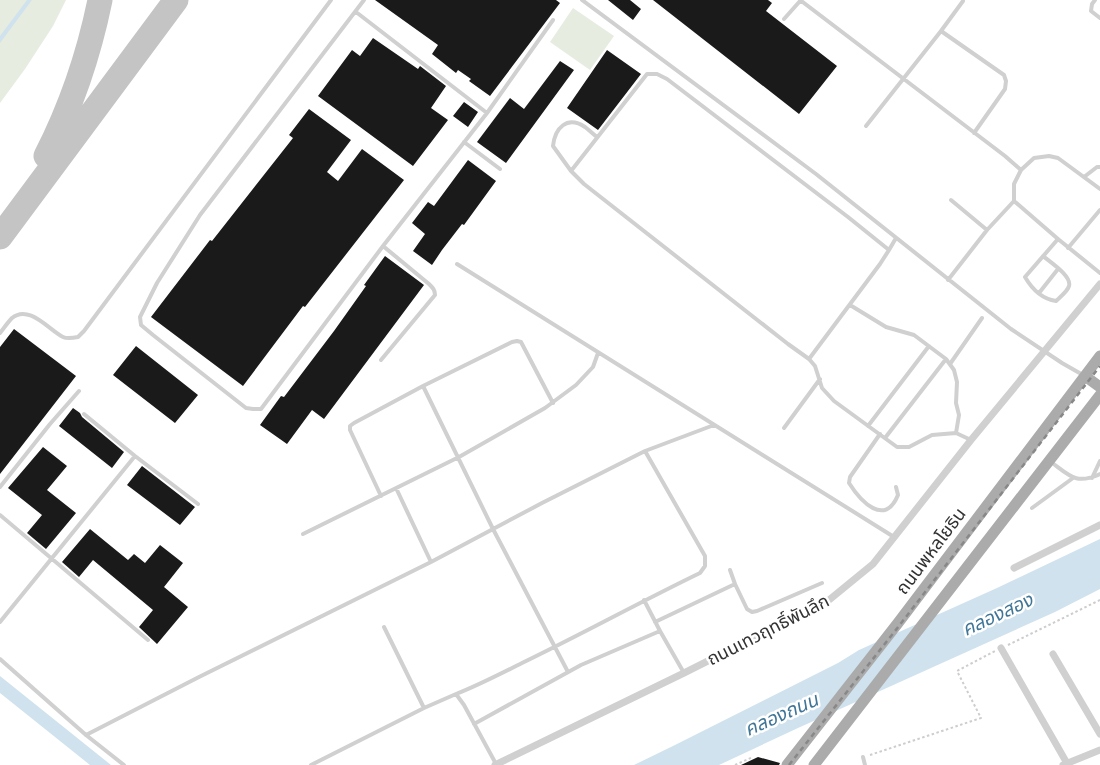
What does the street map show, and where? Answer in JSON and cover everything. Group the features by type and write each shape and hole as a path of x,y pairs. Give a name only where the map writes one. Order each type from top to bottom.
{"main road":[{"name":"ถนนพหลโยธิน","path":"787,765 898,623 1100,356"},
{"path":"1084,376 1100,387"},
{"path":"818,761 1100,395"}],"street":[{"name":"ถนนเทวฤทธิ์พันลึก","path":"495,765 829,600 873,564 971,440 1100,284"},
{"path":"1014,568 1100,525"},
{"path":"1001,648 1066,764 1100,750"},
{"path":"1053,654 1100,734"}],"lane":[{"path":"0,333 12,318 23,314 32,316 64,338 78,338 84,332 331,0"},
{"path":"364,0 200,215 157,283 140,317 141,325 246,408 261,409 383,246 487,113 553,20"},
{"path":"582,0 816,174 1011,329 1084,376"},
{"path":"588,4 592,0"},
{"path":"784,19 800,0 1021,170"},
{"path":"1095,0 1091,11 1100,18"},
{"path":"866,126 963,2"},
{"path":"356,12 487,113"},
{"path":"942,31 1004,76 1006,82 1005,89 974,133"},
{"path":"571,172 647,74 657,74 667,79 889,250"},
{"path":"597,137 584,127 568,122 560,127 553,146 571,172 809,359 815,366 822,388 834,401 897,447 910,447 932,436 956,433 971,440"},
{"path":"464,142 500,168"},
{"path":"948,280 987,230 1014,201 1014,184 1021,170 1034,158 1049,156 1058,158 1100,189"},
{"path":"1084,177 1097,167 1100,167"},
{"path":"951,200 987,230"},
{"path":"1014,201 1058,240 1100,273"},
{"path":"1068,248 1100,210"},
{"path":"809,359 880,264 896,238"},
{"path":"1043,256 1067,276 1070,282 1069,288 1056,301 1047,300 1030,285 1025,277 1043,256 1058,240"},
{"path":"381,360 435,295 434,289 429,284 383,246"},
{"path":"457,264 894,537"},
{"path":"1039,293 1058,269"},
{"path":"850,304 886,327 914,336 946,359 954,370 957,382 956,403 959,416 956,433"},
{"path":"950,364 982,318"},
{"path":"381,496 350,430 350,426 354,423 423,386 517,341 521,342 553,403"},
{"path":"868,426 929,346"},
{"path":"303,534 459,457 545,408 576,385 593,367 598,353"},
{"path":"885,438 946,359"},
{"path":"784,428 820,379"},
{"path":"423,386 493,529 568,672"},
{"path":"0,487 79,391"},
{"path":"84,414 198,504"},
{"path":"86,735 431,562 645,451 714,426"},
{"path":"880,434 850,477 849,483 854,491 869,505 878,510 886,510 895,504 898,495 896,487"},
{"path":"311,765 424,708 554,648 644,600 700,573 705,566 705,556 645,451"},
{"path":"0,622 135,456"},
{"path":"1050,460 1073,478 1082,480 1100,474"},
{"path":"1092,478 1100,461"},
{"path":"1032,508 1073,478"},
{"path":"396,488 431,562"},
{"path":"0,515 148,640"},
{"path":"730,570 747,609 752,612 822,583"},
{"path":"656,622 735,584"},
{"path":"644,600 684,673"},
{"path":"384,627 424,708"},
{"path":"474,724 581,665 660,631"},
{"path":"0,659 86,735 124,765"},
{"path":"456,694 495,765"},
{"path":"862,757 865,765"}],"path":[{"path":"862,757 981,718 957,671 1100,600"},
{"path":"736,765 752,757"}],"shaded area":[{"path":"0,0 66,0 53,26 0,103"},
{"path":"573,8 614,36 590,70 550,42"}],"water":[{"path":"27,0 32,0 0,43 0,36"},
{"path":"1100,539 1100,589 1055,612 719,765 634,765 838,663 859,650"},
{"path":"0,676 111,765 90,765 0,693"}],"building":[{"path":"375,0 556,0 560,3 490,96 469,81 471,79 458,70 456,73 432,54 438,45"},
{"path":"608,0 630,0 641,9 633,20"},
{"path":"653,0 768,0 772,3 766,11 837,66 799,114"},
{"path":"373,38 418,69 420,66 446,86 431,108 448,120 413,166 318,96 352,50 360,56"},
{"path":"607,50 641,74 598,130 567,108"},
{"path":"560,61 574,70 506,163 477,142 510,98 524,109"},
{"path":"464,102 478,112 468,127 453,116"},
{"path":"309,109 351,140 327,172 338,181 362,149 404,180 305,307 303,306 243,386 151,317 210,240 212,241 293,138 289,135"},
{"path":"468,160 496,181 432,265 413,251 425,234 412,223 428,202 434,206"},
{"path":"385,256 424,285 324,419 312,410 287,444 260,425 281,396 284,397 334,331"},
{"path":"14,329 76,376 0,474 0,347"},
{"path":"136,346 198,395 175,423 113,375"},
{"path":"73,408 124,452 112,468 59,426"},
{"path":"43,447 67,466 47,490 76,513 46,549 27,533 42,515 8,488"},
{"path":"142,466 195,507 180,525 127,485"},
{"path":"90,529 128,560 134,554 145,563 160,545 183,563 164,587 188,607 157,644 139,627 153,610 93,560 79,577 62,562"},
{"path":"758,757 780,763 779,765 741,765"}],"taxiway":[{"path":"46,156 78,80 100,0"},
{"path":"0,237 176,0"}],"railway":[{"path":"789,765 1100,366"}],"water label":[{"name":"คลองสอง","path":"997,614"},
{"name":"คลองถนน","path":"781,714"}]}
